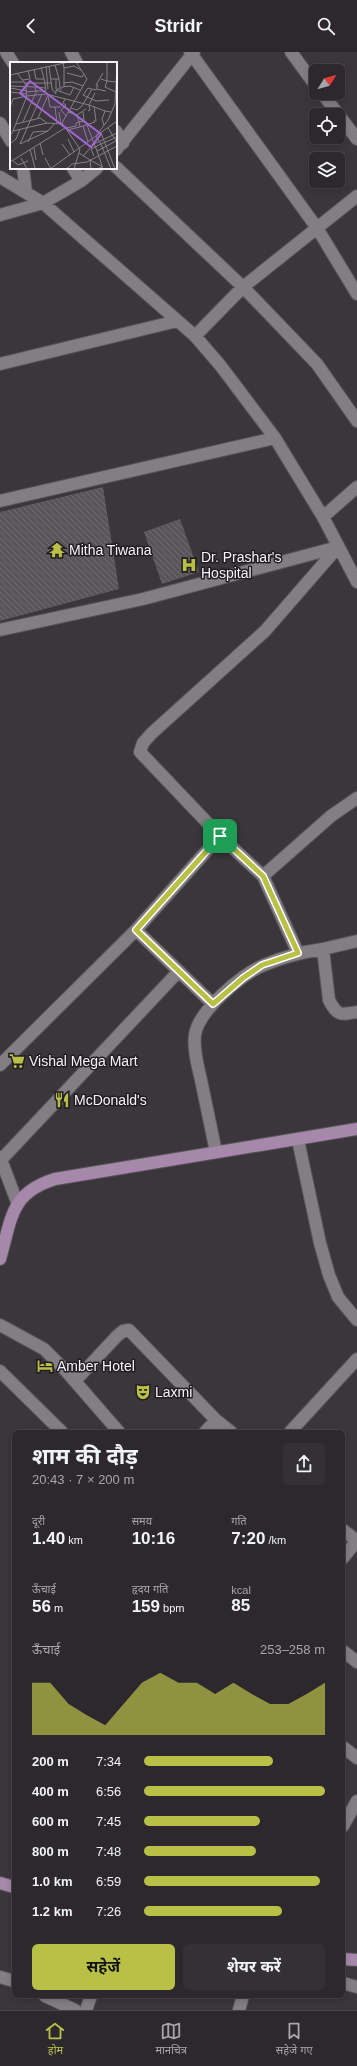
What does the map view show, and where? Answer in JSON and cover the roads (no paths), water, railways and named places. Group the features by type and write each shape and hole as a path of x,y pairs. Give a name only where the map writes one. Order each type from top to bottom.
{"main road":[{"path":"0,1259 18,1202 29,1191 41,1184 56,1179 357,1129"},
{"path":"0,1883 12,1886"},
{"path":"345,1959 357,1960"}],"street":[{"path":"6,52 12,62"},
{"path":"71,52 77,62"},
{"path":"291,52 309,76"},
{"path":"119,146 192,53 317,228 357,294"},
{"path":"327,100 357,139"},
{"path":"0,123 10,139"},
{"path":"117,136 119,146"},
{"path":"117,168 243,287 316,364 357,420"},
{"path":"23,169 26,192"},
{"path":"74,169 81,181"},
{"path":"0,215 43,203 81,181 96,169"},
{"path":"0,177 43,203 194,336 220,365 275,438 323,517 357,582"},
{"path":"194,336 243,287 357,196"},
{"path":"0,364 177,321"},
{"path":"0,501 275,438"},
{"path":"323,517 357,486"},
{"path":"0,630 143,600 338,547"},
{"path":"298,953 263,876 220,836 140,752 143,743 265,631 338,547"},
{"path":"263,876 330,816 357,798"},
{"path":"0,1065 136,930 220,836"},
{"path":"136,930 213,1004"},
{"path":"216,1152 196,1055 195,1035 199,1022 213,1004 243,978 262,965 298,953 357,941"},
{"path":"323,949 329,1000 332,1007 336,1012 344,1014 357,1012"},
{"path":"18,1202 1,1158 179,971"},
{"path":"298,1140 320,1244 329,1275 338,1297 357,1320"},
{"path":"0,1325 44,1349 75,1381 117,1430"},
{"path":"75,1381 117,1336 123,1331 129,1330 216,1420 228,1430"},
{"path":"292,1430 357,1359"},
{"path":"0,1371 60,1430"},
{"path":"207,1430 216,1420"},
{"path":"345,1532 357,1542 345,1556"},
{"path":"345,1653 357,1662"},
{"path":"345,1749 357,1758"},
{"path":"345,1822 357,1801"},
{"path":"0,1977 12,1980"},
{"path":"345,1984 357,1987"},
{"path":"49,1998 75,2010"},
{"path":"86,2010 90,1998"},
{"path":"239,2010 242,1998"}],"place":[{"name":"Mitha Tiwana","path":"57,550"},
{"name":"Dr. Prashar's Hospital","path":"189,565"},
{"name":"Vishal Mega Mart","path":"17,1061"},
{"name":"McDonald's","path":"62,1100"},
{"name":"Amber Hotel","path":"45,1366"},
{"name":"Laxmi","path":"143,1392"}]}
